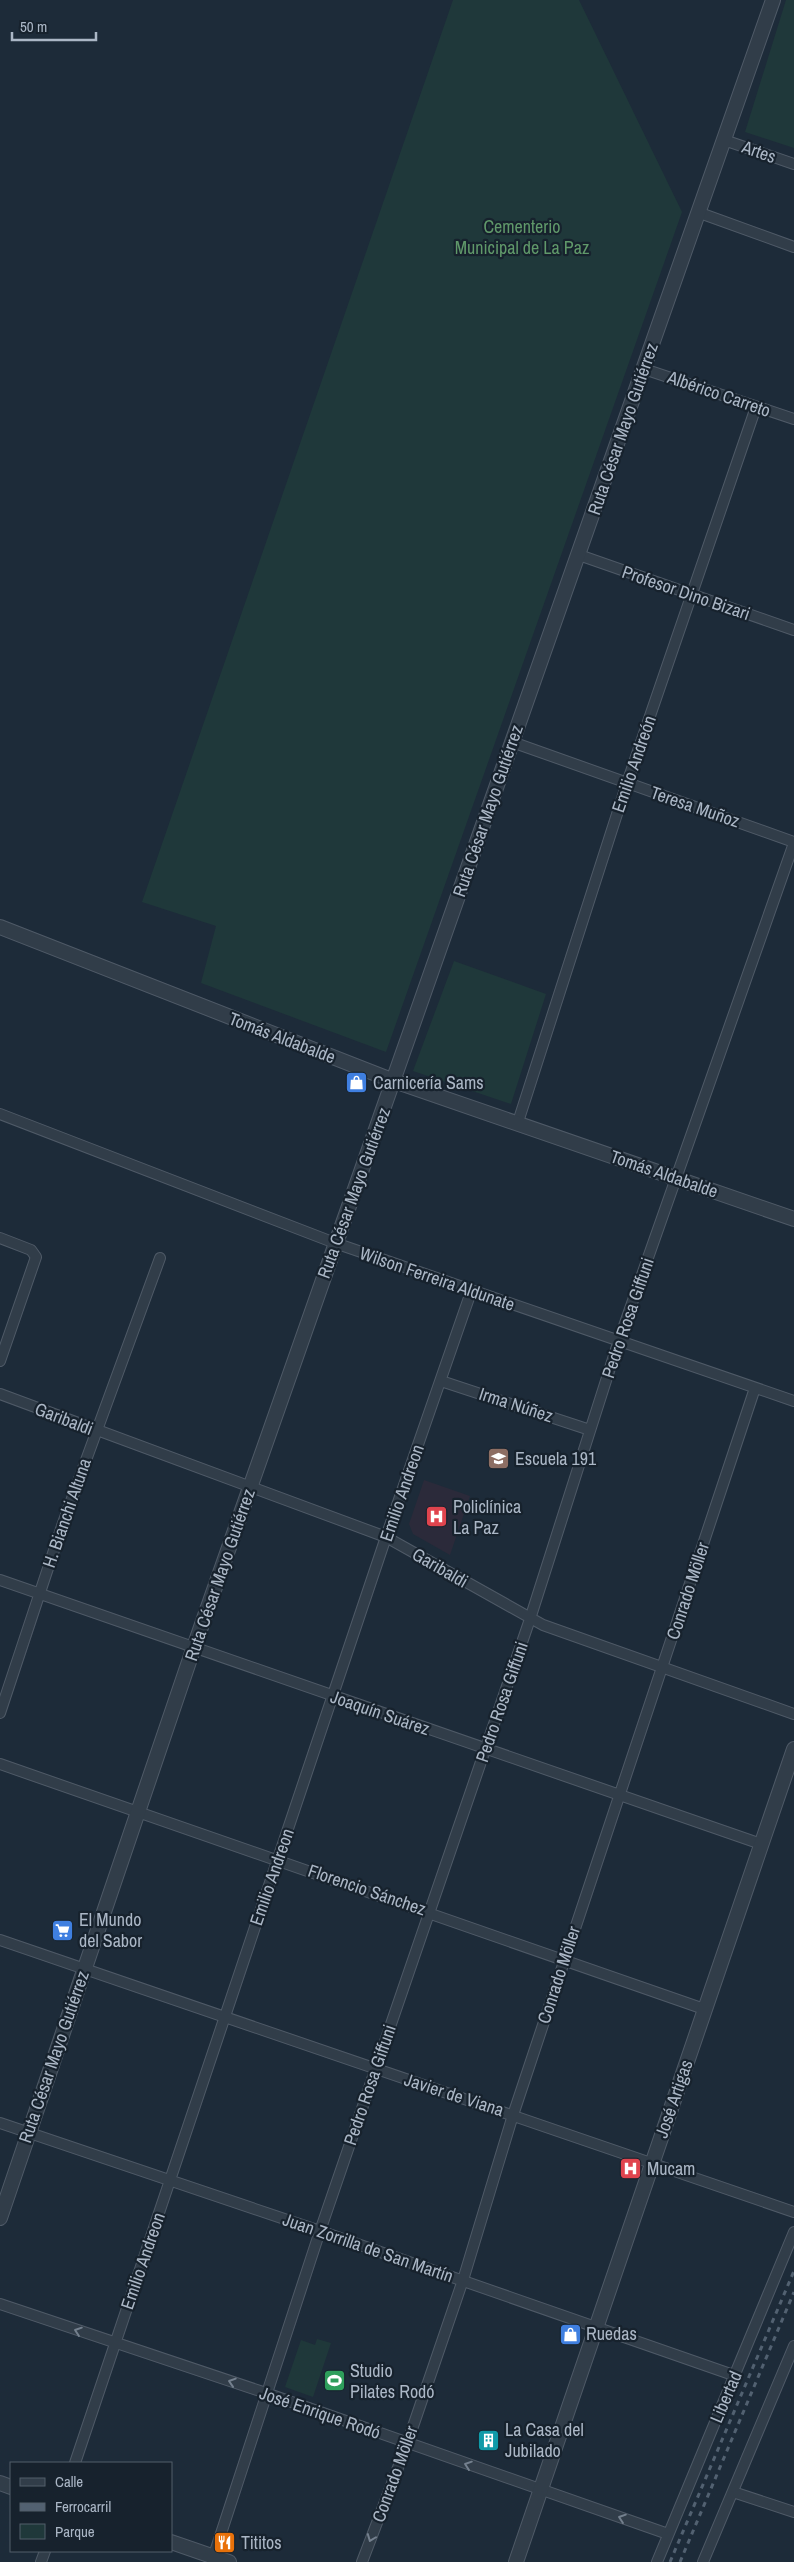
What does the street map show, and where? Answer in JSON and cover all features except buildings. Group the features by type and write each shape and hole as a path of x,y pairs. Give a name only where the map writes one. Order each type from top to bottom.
{"street":[{"name":"Ruta César Mayo Gutiérrez","path":"0,2218 194,1647 700,213 773,0"},
{"name":"Artes","path":"724,140 794,164"},
{"path":"700,213 794,247"},
{"name":"Albérico Carreto","path":"644,369 794,419"},
{"name":"Emilio Andreón","path":"518,1122 627,783 756,407"},
{"name":"Profesor Dino Bizari","path":"579,555 794,630"},
{"name":"Teresa Muñoz","path":"512,742 794,843"},
{"name":"Pedro Rosa Giffuni","path":"212,2559 320,2231 530,1619 618,1342 794,843"},
{"name":"Tomás Aldabalde","path":"0,927 394,1081 518,1122 794,1220"},
{"name":"Wilson Ferreira Aldunate","path":"0,1114 335,1244 794,1401"},
{"path":"0,1238 31,1250 36,1257 0,1361"},
{"name":"H. Bianchi Altuna","path":"0,1713 96,1431 160,1258"},
{"name":"Emilio Andreon","path":"75,2462 332,1696 471,1292"},
{"name":"Irma Núñez","path":"441,1380 590,1430"},
{"name":"Conrado Möller","path":"362,2562 407,2444 463,2280 513,2115 755,1388"},
{"name":"Garibaldi","path":"0,1394 386,1537 530,1619 794,1714"},
{"name":"Joaquín Suárez","path":"0,1580 761,1844"},
{"name":"José Artigas","path":"516,2562 794,1749"},
{"name":"Florencio Sánchez","path":"0,1764 278,1859 704,2009"},
{"name":"Javier de Viana","path":"0,1940 376,2070 513,2115 651,2165 794,2212"},
{"name":"Juan Zorrilla de San Martín","path":"0,2123 597,2326 736,2376"},
{"name":"Libertad","path":"657,2562 736,2376 794,2232"},
{"name":"José Enrique Rodó","path":"0,2304 266,2393 668,2534"},
{"path":"703,2562 794,2346"},
{"path":"733,2492 794,2512"},
{"path":"172,2542 212,2559 229,2562"}],"shaded area":[{"name":"Policlínica La Paz","path":"424,1480 470,1496 450,1555 413,1534 409,1524"}],"green space":[{"name":"Cementerio Municipal de La Paz","path":"453,0 579,0 682,212 386,1052 201,983 216,926 142,902"},
{"path":"786,0 794,0 794,148 745,132"},
{"path":"454,961 546,994 511,1104 413,1071"},
{"path":"317,2339 331,2343 313,2397 285,2387 301,2340 315,2345"}],"railway":[{"path":"670,2562 794,2271"},
{"path":"680,2562 794,2292"}],"place":[{"name":"Carnicería Sams","path":"357,1083"},
{"name":"Escuela 191","path":"499,1459"},
{"name":"Policlínica La Paz","path":"437,1517"},
{"name":"El Mundo del Sabor","path":"63,1930"},
{"name":"Mucam","path":"631,2169"},
{"name":"Ruedas","path":"570,2334"},
{"name":"Studio Pilates Rodó","path":"334,2381"},
{"name":"La Casa del Jubilado","path":"489,2440"},
{"name":"Tititos","path":"225,2543"}]}
